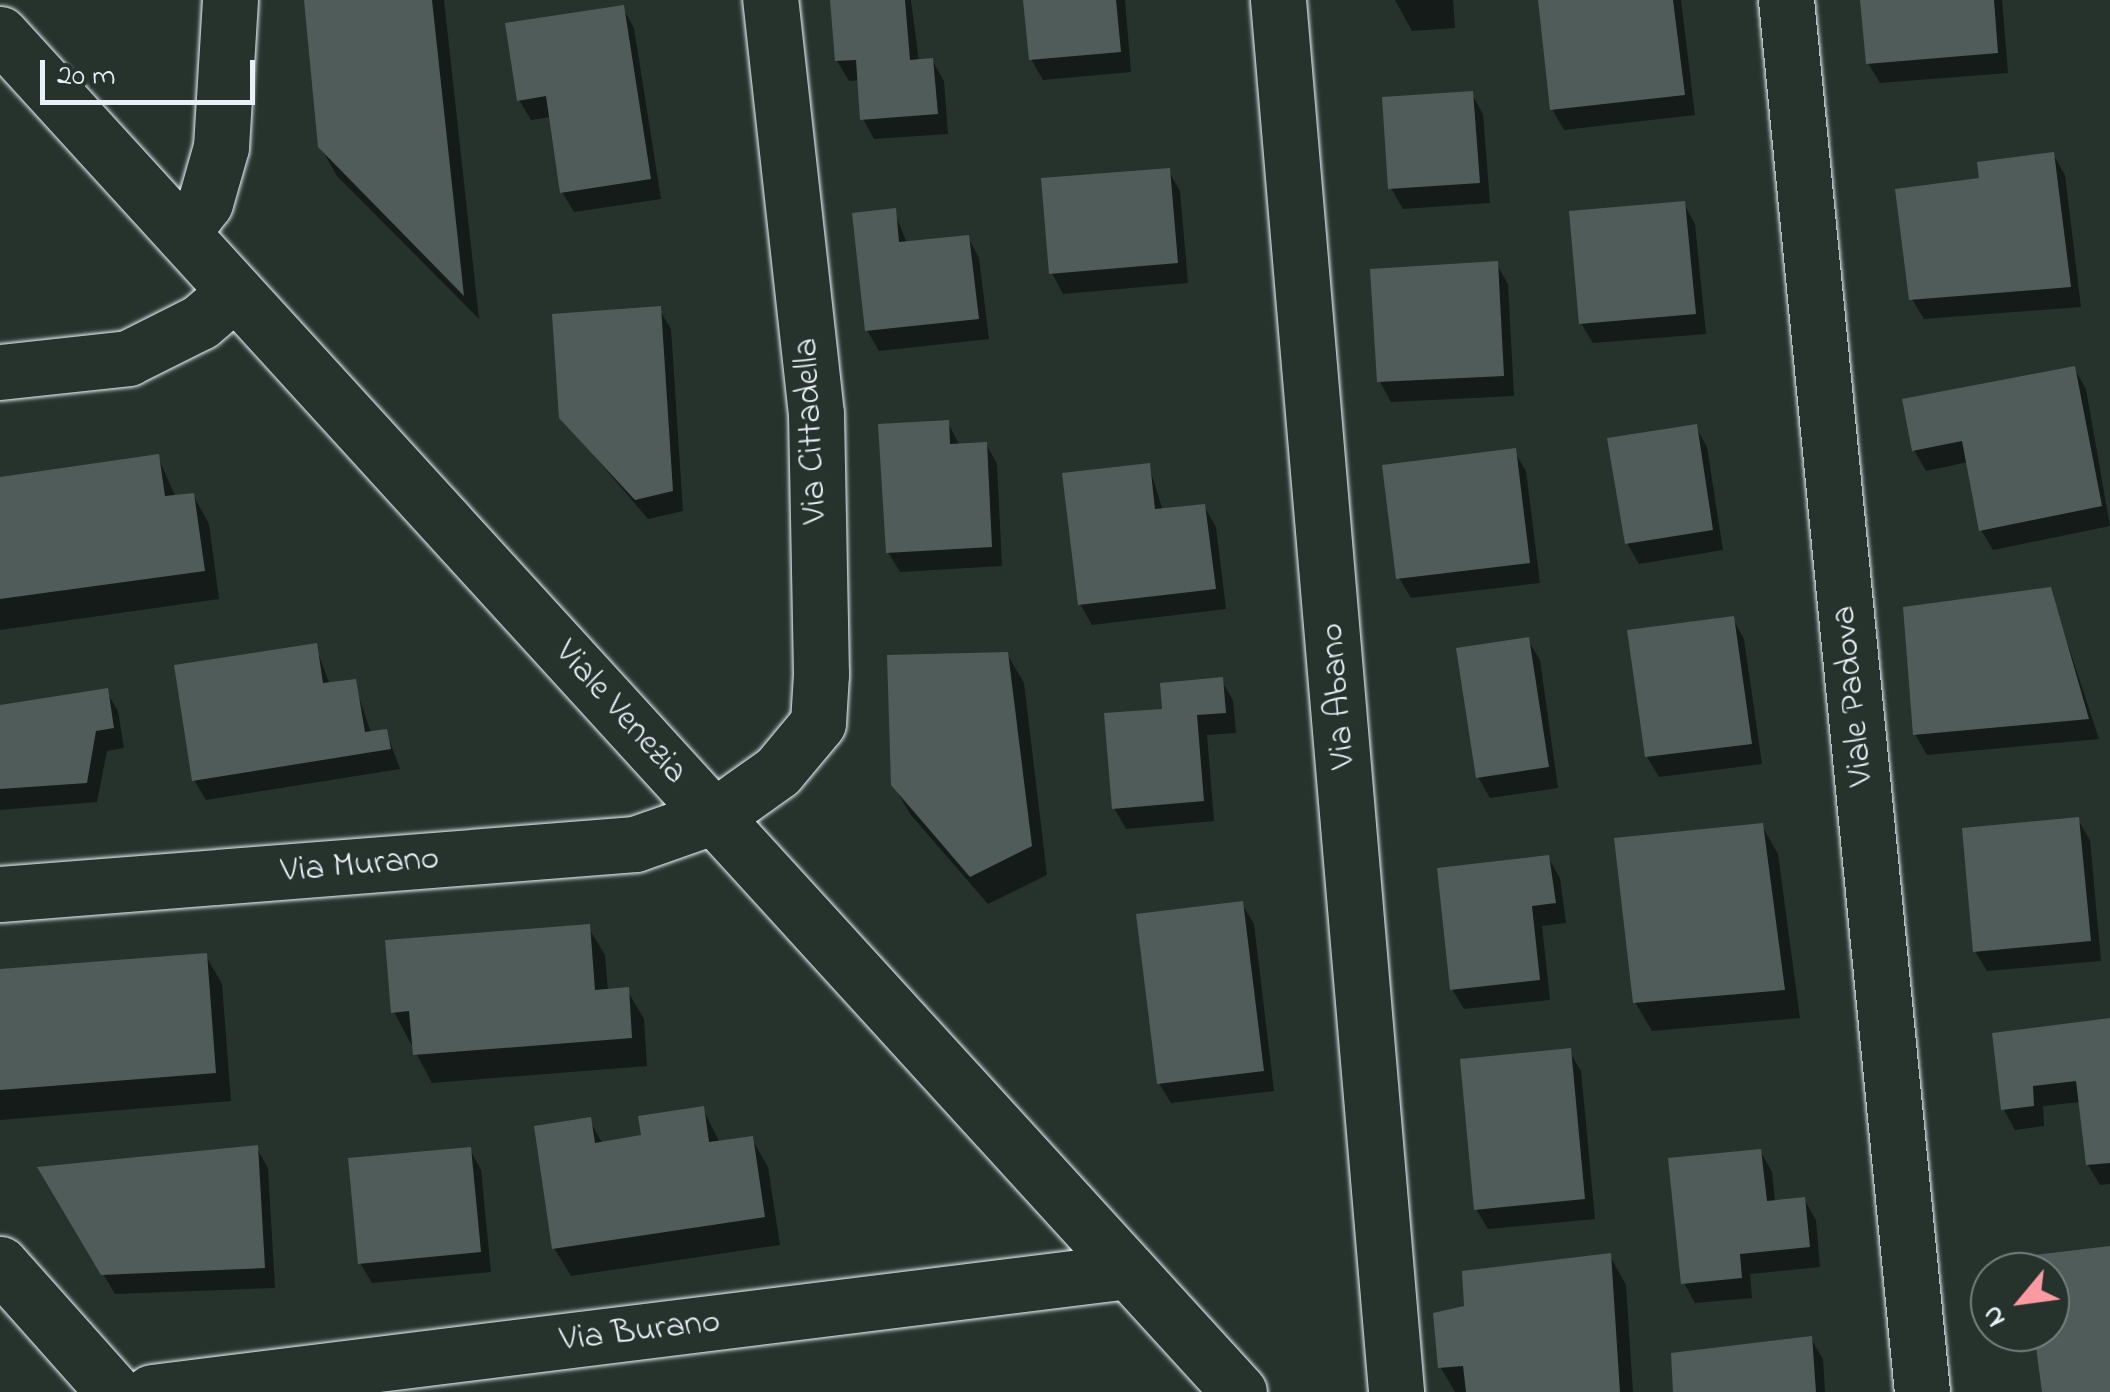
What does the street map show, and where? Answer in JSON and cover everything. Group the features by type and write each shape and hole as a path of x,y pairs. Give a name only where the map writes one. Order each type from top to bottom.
{"street":[{"path":"182,233 205,203 221,147 230,0"},
{"name":"Via Cittadella","path":"715,816 778,770 818,723 816,414 770,0"},
{"name":"Via Abano","path":"1278,0 1396,1392"},
{"name":"Viale Padova","path":"1786,0 1922,1392"},
{"name":"Viale Venezia","path":"0,34 1239,1392"},
{"path":"0,372 128,358 200,322 235,292"},
{"name":"Via Murano","path":"0,894 635,844 715,816"},
{"name":"Via Burano","path":"152,1392 1129,1271"},
{"path":"6,1284 114,1392"}],"building":[{"path":"304,0 432,0 464,296 318,147"},
{"path":"830,0 905,0 910,60 933,58 938,114 860,120 856,60 835,61"},
{"path":"1023,0 1116,0 1121,52 1029,60"},
{"path":"1538,0 1673,0 1685,95 1550,110"},
{"path":"1860,0 1994,0 1998,53 1866,64"},
{"path":"624,5 651,179 560,193 546,96 517,101 505,23"},
{"path":"1473,91 1480,183 1388,189 1382,97"},
{"path":"2054,152 2071,287 1909,300 1895,189 1979,178 1977,162"},
{"path":"1170,168 1178,263 1049,274 1041,178"},
{"path":"1685,201 1696,314 1579,324 1569,211"},
{"path":"896,208 899,242 969,235 979,319 865,331 852,213"},
{"path":"1498,261 1504,376 1377,382 1370,269"},
{"path":"661,306 673,491 635,500 559,418 552,314"},
{"path":"2075,366 2102,506 1979,531 1962,441 1912,451 1902,399"},
{"path":"949,420 950,444 987,442 992,547 886,553 878,424"},
{"path":"1697,424 1713,530 1625,544 1607,438"},
{"path":"1516,448 1530,563 1396,579 1382,465"},
{"path":"159,454 165,496 194,493 205,571 0,599 0,477"},
{"path":"1150,463 1155,509 1205,504 1216,589 1078,605 1062,473"},
{"path":"2051,587 2089,719 1913,735 1903,607"},
{"path":"1734,616 1752,744 1645,757 1627,630"},
{"path":"1529,637 1549,767 1476,778 1456,648"},
{"path":"317,643 323,683 356,679 365,732 387,729 391,749 192,781 174,665"},
{"path":"1008,652 1032,846 970,877 891,785 887,655"},
{"path":"1223,677 1226,713 1197,715 1204,801 1112,809 1104,713 1162,709 1160,683"},
{"path":"108,688 114,728 96,731 87,783 0,789 0,705"},
{"path":"2079,817 2091,941 1973,952 1962,828"},
{"path":"1763,823 1785,990 1633,1003 1614,838"},
{"path":"1549,855 1556,903 1532,906 1540,980 1450,990 1437,868"},
{"path":"1243,901 1264,1071 1157,1084 1136,914"},
{"path":"590,924 595,990 629,987 632,1038 413,1055 409,1011 391,1013 385,940"},
{"path":"207,953 216,1073 0,1090 0,969"},
{"path":"2110,1018 2110,1163 2086,1165 2076,1081 2033,1086 2034,1106 2001,1110 1992,1033"},
{"path":"1571,1048 1585,1199 1474,1210 1460,1059"},
{"path":"704,1106 709,1142 753,1136 765,1217 552,1249 534,1126 591,1117 595,1143 641,1135 638,1116"},
{"path":"258,1145 265,1268 101,1275 37,1167"},
{"path":"471,1147 481,1252 358,1264 348,1158"},
{"path":"1761,1149 1767,1201 1805,1197 1810,1247 1740,1254 1742,1278 1681,1284 1668,1158"},
{"path":"2110,1246 2110,1392 2042,1392 2037,1352 2070,1352 2070,1252 2059,1252"},
{"path":"1611,1253 1620,1392 1466,1392 1463,1366 1438,1368 1433,1313 1464,1306 1462,1271"},
{"path":"1812,1336 1816,1392 1673,1392 1671,1353"}]}
